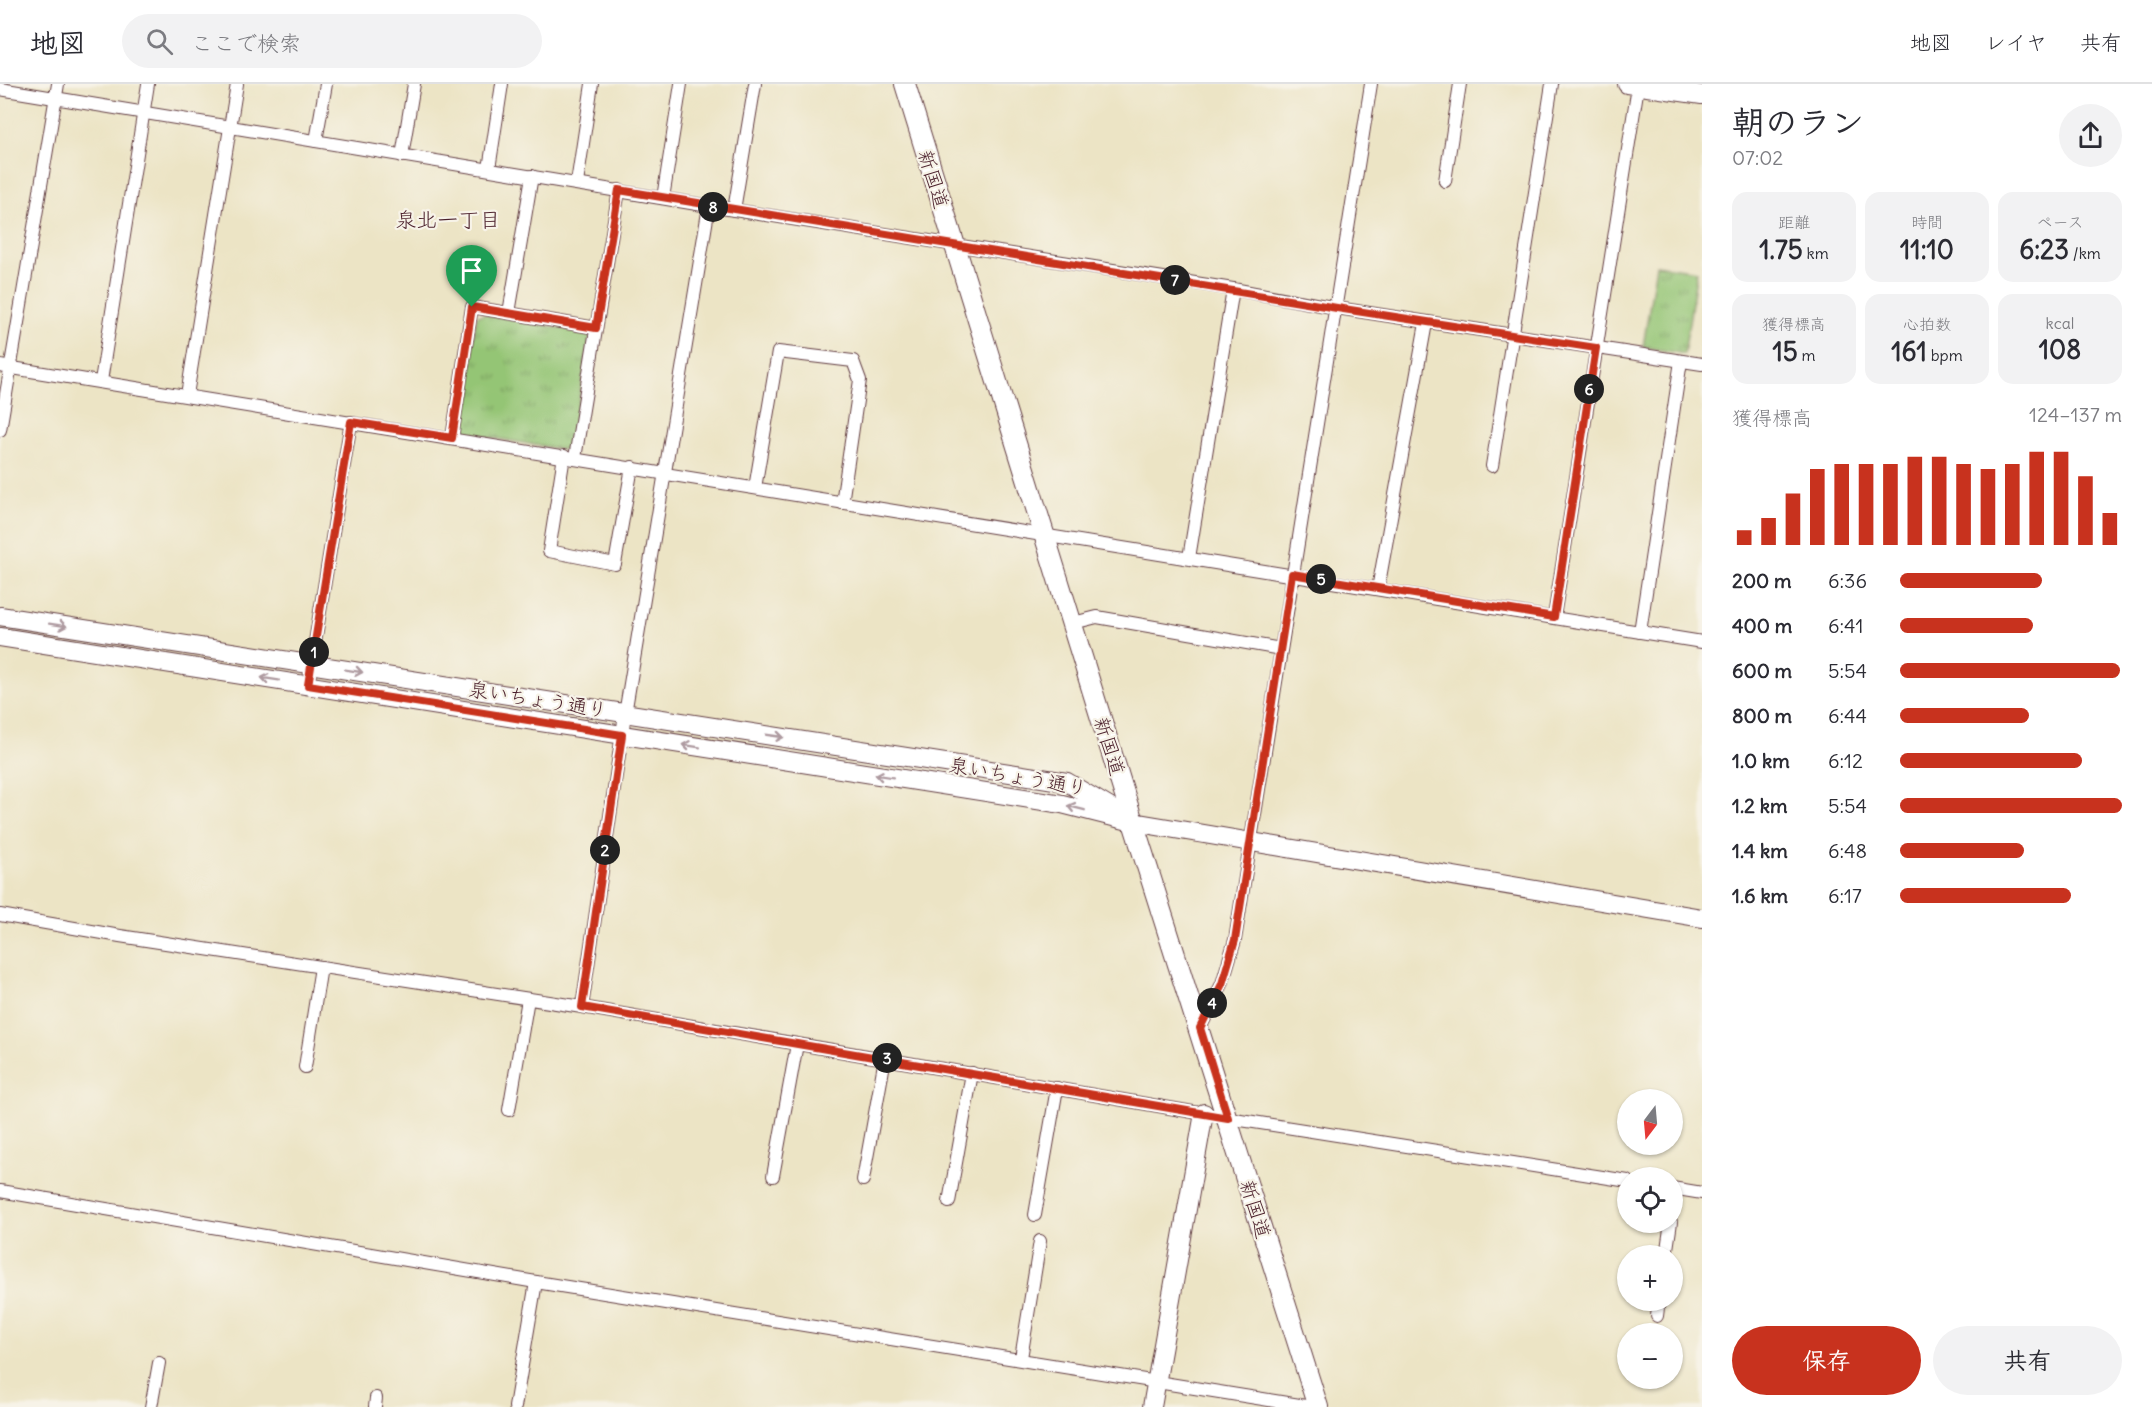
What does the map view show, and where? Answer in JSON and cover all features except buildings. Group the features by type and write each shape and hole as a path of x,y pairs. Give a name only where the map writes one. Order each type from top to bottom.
{"main road":[{"name":"新国道","path":"904,84 1047,537 1133,822 1318,1407"},
{"path":"1632,85 1680,88 1702,95"},
{"name":"泉いちょう通り","path":"0,616 1067,782 1133,822"},
{"name":"泉いちょう通り","path":"0,637 1062,804 1133,822"},
{"path":"1133,822 1702,918"},
{"path":"1152,1407 1204,1113"}],"street":[{"path":"0,430 5,367 58,84"},
{"path":"101,381 148,84"},
{"path":"187,395 237,84"},
{"path":"316,141 326,84"},
{"path":"402,156 414,84"},
{"path":"489,169 502,84"},
{"path":"577,183 592,84"},
{"path":"663,198 681,84"},
{"path":"734,210 755,84"},
{"path":"1200,1028 1230,962 1252,843 1292,574 1337,308 1371,84"},
{"path":"1445,181 1460,84"},
{"path":"1492,466 1552,84"},
{"path":"1554,617 1596,348 1632,85"},
{"path":"0,89 709,206 1233,289 1337,308 1702,364"},
{"path":"509,313 532,176"},
{"path":"619,190 596,328 549,551 615,564 632,467"},
{"path":"582,1007 625,714 709,206"},
{"path":"1189,558 1233,289"},
{"path":"452,438 472,307 596,328"},
{"path":"1378,589 1426,322"},
{"path":"755,488 778,352 853,361 860,380 842,502"},
{"path":"1640,632 1681,361"},
{"path":"5,367 1702,642"},
{"path":"308,685 351,422"},
{"path":"1073,623 1097,617 1281,649"},
{"path":"0,915 582,1007 1228,1118 1617,1179"},
{"path":"305,1067 321,967"},
{"path":"509,1110 528,999"},
{"path":"773,1176 797,1044"},
{"path":"863,1180 885,1058"},
{"path":"949,1202 972,1073"},
{"path":"1035,1215 1057,1088"},
{"path":"0,1191 536,1282 1156,1380 1312,1407"},
{"path":"1683,1191 1702,1194"},
{"path":"1021,1359 1040,1241"},
{"path":"515,1407 536,1282"},
{"path":"1657,1316 1658,1311"},
{"path":"151,1407 159,1363"}],"green space":[{"path":"1656,265 1697,271 1684,354 1643,347"},
{"path":"484,314 586,333 590,337 571,447 566,450 462,433 458,428 477,316"}],"district":[{"name":"泉北一丁目","path":"448,219"}],"route":[{"path":"619,190 1233,289 1337,308 1596,348 1554,617 1292,574 1252,843 1235,940 1222,984 1200,1028 1228,1118 582,1007 622,735 308,685 351,422 452,438 472,307 596,328 619,190"}]}
